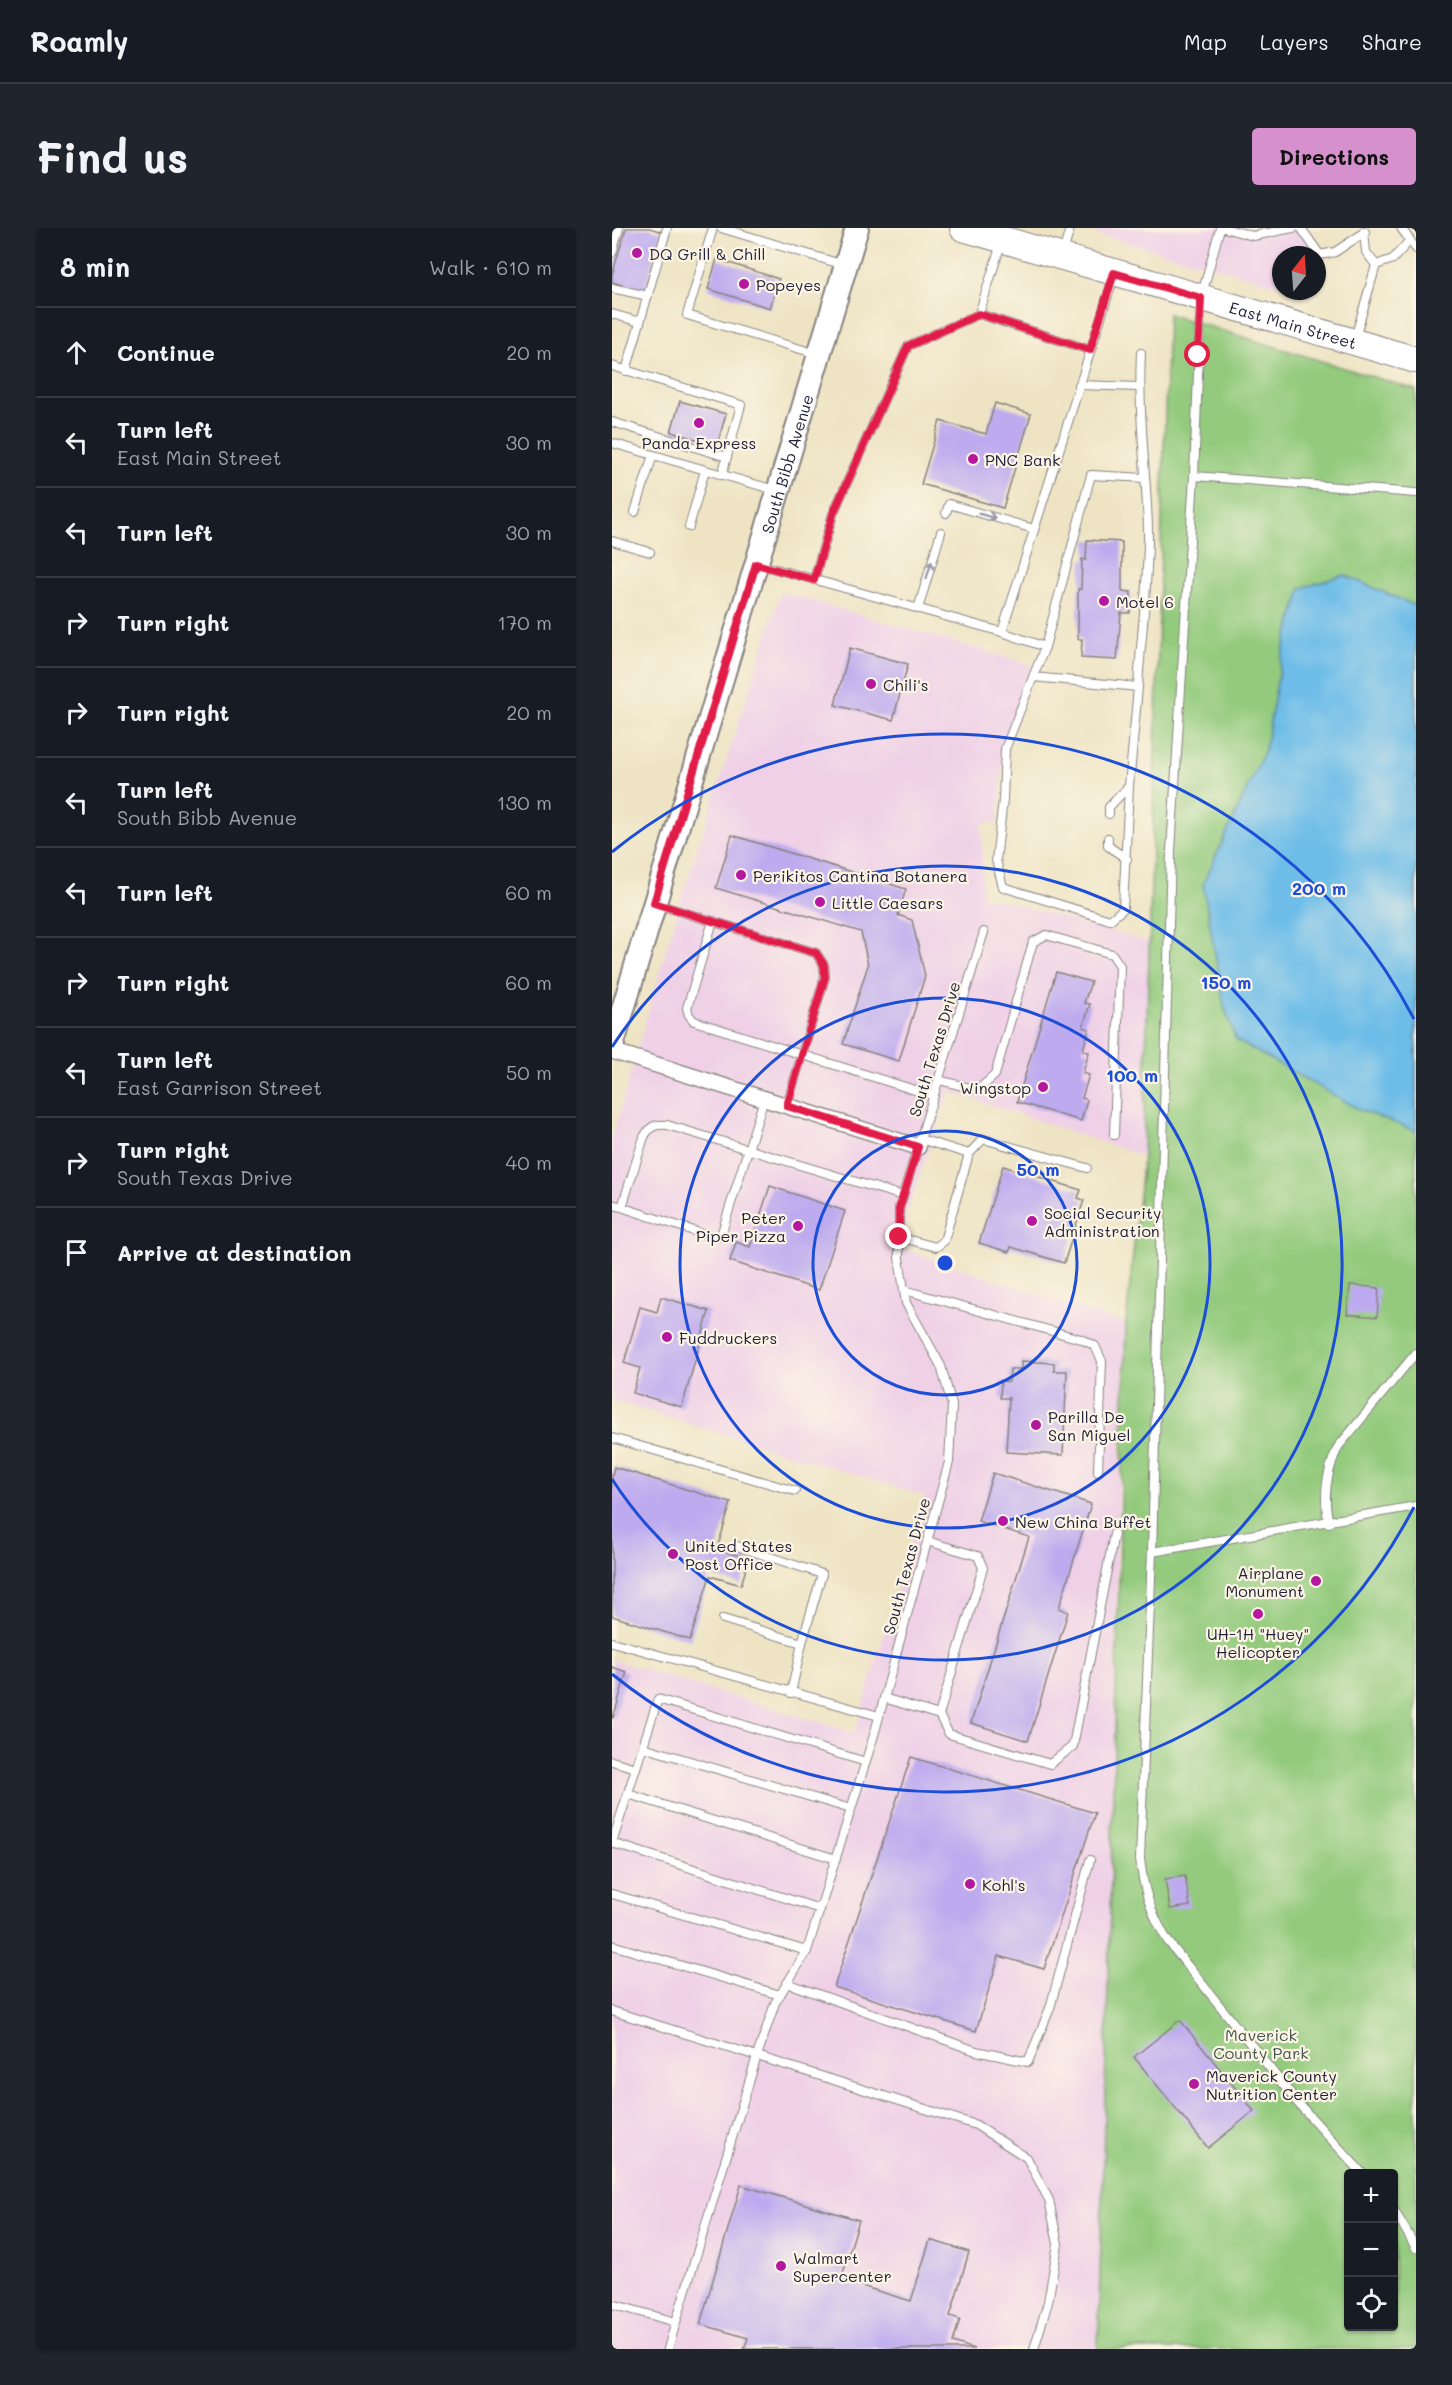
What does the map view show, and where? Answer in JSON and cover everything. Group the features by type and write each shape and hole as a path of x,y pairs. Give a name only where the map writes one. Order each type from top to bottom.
{"main road":[{"name":"South Bibb Avenue","path":"612,1049 857,228"},
{"name":"East Main Street","path":"963,228 1416,360"}],"street":[{"path":"612,1049 764,1099 919,1143"}],"lane":[{"path":"612,253 619,228"},
{"path":"626,370 667,228"},
{"path":"713,228 687,315 819,355"},
{"path":"721,228 846,266"},
{"path":"1062,257 1070,228"},
{"path":"1293,228 1252,236 1222,228 1201,298 1194,476 1171,851 1152,1552 1140,1859 1143,1887 1151,1913 1167,1940 1297,2102 1358,2169"},
{"path":"1301,228 1320,255 1335,252 1364,230"},
{"path":"1401,228 1416,249"},
{"path":"1364,230 1366,252 1376,265"},
{"path":"979,314 1002,239"},
{"path":"1376,265 1393,259 1410,240"},
{"path":"1354,342 1376,265"},
{"path":"1002,632 1114,273"},
{"path":"612,288 648,296"},
{"path":"612,314 640,322"},
{"path":"814,580 833,514 908,346 979,314 1090,350"},
{"path":"1141,353 1139,387 1145,478 1148,529 1129,786 1123,909 1110,920 1003,887 996,860 1003,800 1005,749 1045,647 1090,475 1145,478"},
{"path":"612,366 741,405 722,475"},
{"path":"1079,385 1139,387"},
{"path":"612,422 727,457"},
{"path":"612,443 778,491"},
{"path":"635,512 653,455"},
{"path":"688,527 705,470"},
{"path":"1194,476 1416,493"},
{"path":"946,513 949,504 1034,530"},
{"path":"918,609 940,532"},
{"path":"612,541 650,552"},
{"path":"756,564 1002,632 1045,647"},
{"path":"1033,677 1138,687"},
{"path":"1109,814 1109,807 1129,786"},
{"path":"1108,838 1108,846 1127,859"},
{"path":"654,903 816,953 824,965 825,977 787,1106"},
{"path":"712,921 687,1008 688,1015 694,1021 934,1096"},
{"name":"South Texas Drive","path":"668,2349 775,2003 807,1951 866,1762 949,1462 952,1405 941,1366 906,1303 899,1258 899,1209 984,932"},
{"path":"939,1080 978,1090 994,1076 1033,942 1046,935 1112,954 1119,966 1114,1135"},
{"path":"612,1204 718,1237 722,1232 764,1099"},
{"path":"622,1207 644,1137 656,1124 667,1125 749,1149 903,1197"},
{"path":"899,1237 936,1247 944,1241 969,1154 983,1139 1087,1168"},
{"path":"919,1143 969,1154"},
{"path":"904,1290 1081,1339 1095,1346 1102,1361 1098,1472"},
{"path":"1329,1523 1326,1512 1326,1482 1338,1447 1416,1353"},
{"path":"612,1438 795,1491"},
{"path":"1152,1552 1329,1523 1416,1506"},
{"path":"927,1541 978,1556 983,1568 939,1715 949,1734 1050,1764 1073,1746 1114,1534"},
{"path":"736,1546 822,1574 802,1643 791,1693"},
{"path":"723,1619 802,1643"},
{"path":"612,1642 879,1716"},
{"path":"884,1698 939,1715"},
{"path":"820,1909 612,1843 658,1699 866,1762"},
{"path":"643,1747 851,1809"},
{"path":"612,1761 636,1768"},
{"path":"628,1794 836,1859"},
{"path":"612,1809 622,1812"},
{"path":"787,1983 976,2051 1028,2062 1050,2008 1090,1860"},
{"path":"612,1894 807,1951"},
{"path":"612,1945 780,1995"},
{"path":"612,2011 976,2125 1027,2158 1048,2199 1058,2244 1048,2302 1034,2349"},
{"path":"1398,2218 1416,2248"},
{"path":"612,2304 676,2322"}],"shaded area":[{"path":"1096,228 1309,228 1306,246 1272,246 1272,283 1095,233"},
{"path":"781,592 1033,665 1003,762 998,822 982,824 982,895 1149,942 1143,1156 949,1091 906,1215 907,1250 1126,1324 1117,1549 1112,2209 1103,2349 612,2349 612,1660 855,1733 925,1496 612,1400 612,1138 678,909"}],"green space":[{"name":"Maverick County Park","path":"1168,314 1416,390 1416,2349 1098,2349 1126,1324 1143,1156"}],"water":[{"path":"1344,575 1416,606 1416,1131 1360,1110 1236,1040 1224,1006 1203,884 1265,750 1282,656 1301,588"}],"building":[{"name":"DQ Grill & Chill","path":"626,228 650,228 662,232 644,292 612,282"},
{"name":"Popeyes","path":"717,259 779,279 770,308 708,289"},
{"name":"Panda Express","path":"680,401 726,414 717,445 671,432"},
{"name":"PNC Bank","path":"995,403 1031,414 1003,508 921,484 940,421 986,434"},
{"name":"Motel 6","path":"1087,540 1122,542 1122,591 1131,592 1130,613 1121,613 1117,660 1081,658 1082,639 1078,639 1078,589 1081,589 1082,559 1086,560"},
{"name":"Chili's","path":"850,648 908,664 893,720 835,705"},
{"path":"732,835 906,889 898,915 912,920 925,976 899,1061 843,1044 868,965 861,932 716,888"},
{"path":"1056,972 1091,982 1084,1003 1090,1004 1083,1027 1089,1029 1083,1050 1089,1052 1083,1073 1089,1075 1082,1098 1087,1100 1081,1121 1017,1102"},
{"name":"Social Security Administration","path":"1003,1166 1081,1190 1078,1198 1084,1200 1064,1263 1011,1247 1009,1252 979,1243"},
{"name":"Peter Piper Pizza","path":"770,1186 845,1211 819,1290 730,1261 736,1242 750,1247"},
{"path":"1350,1285 1379,1288 1377,1317 1347,1314"},
{"name":"Fuddruckers","path":"661,1297 709,1311 682,1407 633,1393 640,1368 624,1363 640,1307 657,1312"},
{"name":"Parilla De San Miguel","path":"1021,1361 1054,1363 1054,1371 1067,1371 1063,1455 1006,1452 1009,1398 1000,1398 1001,1381 1009,1382 1010,1369 1021,1369"},
{"name":"United States Post Office","path":"614,1467 731,1503 717,1549 749,1559 741,1585 710,1576 690,1640 612,1616 612,1475"},
{"path":"993,1473 1091,1504 1059,1608 1068,1612 1028,1741 971,1723 1029,1537 978,1521"},
{"path":"612,1667 627,1672 613,1718 612,1718"},
{"name":"Kohl's","path":"911,1757 1095,1813 1044,1969 999,1956 976,2031 834,1987"},
{"path":"1185,1876 1190,1906 1170,1909 1165,1879"},
{"name":"Maverick County Nutrition Center","path":"1180,2020 1254,2111 1208,2148 1134,2057"},
{"name":"Walmart Supercenter","path":"741,2185 859,2220 841,2280 911,2301 930,2240 969,2252 950,2316 960,2319 953,2342 974,2349 744,2349 748,2338 700,2324"}],"place":[{"name":"DQ Grill & Chill","path":"637,253"},
{"name":"Popeyes","path":"744,284"},
{"name":"Panda Express","path":"699,423"},
{"name":"PNC Bank","path":"973,459"},
{"name":"Motel 6","path":"1104,601"},
{"name":"Chili's","path":"871,684"},
{"name":"Perikitos Cantina Botanera","path":"741,875"},
{"name":"Little Caesars","path":"820,902"},
{"name":"Wingstop","path":"1043,1087"},
{"name":"Social Security Administration","path":"1032,1221"},
{"name":"Peter Piper Pizza","path":"798,1226"},
{"name":"Fuddruckers","path":"667,1337"},
{"name":"Parilla De San Miguel","path":"1036,1425"},
{"name":"New China Buffet","path":"1003,1521"},
{"name":"United States Post Office","path":"673,1554"},
{"name":"Airplane Monument","path":"1316,1581"},
{"name":"UH-1H \"Huey\" Helicopter","path":"1258,1614"},
{"name":"Kohl's","path":"970,1884"},
{"name":"Maverick County Nutrition Center","path":"1194,2084"},
{"name":"Walmart Supercenter","path":"781,2266"}],"route":[{"path":"899,1237 899,1209 918,1147 787,1106 825,977 824,965 816,953 654,903 756,564 814,580 833,514 908,346 979,314 1090,350 1114,273 1201,298 1198,355"}]}
